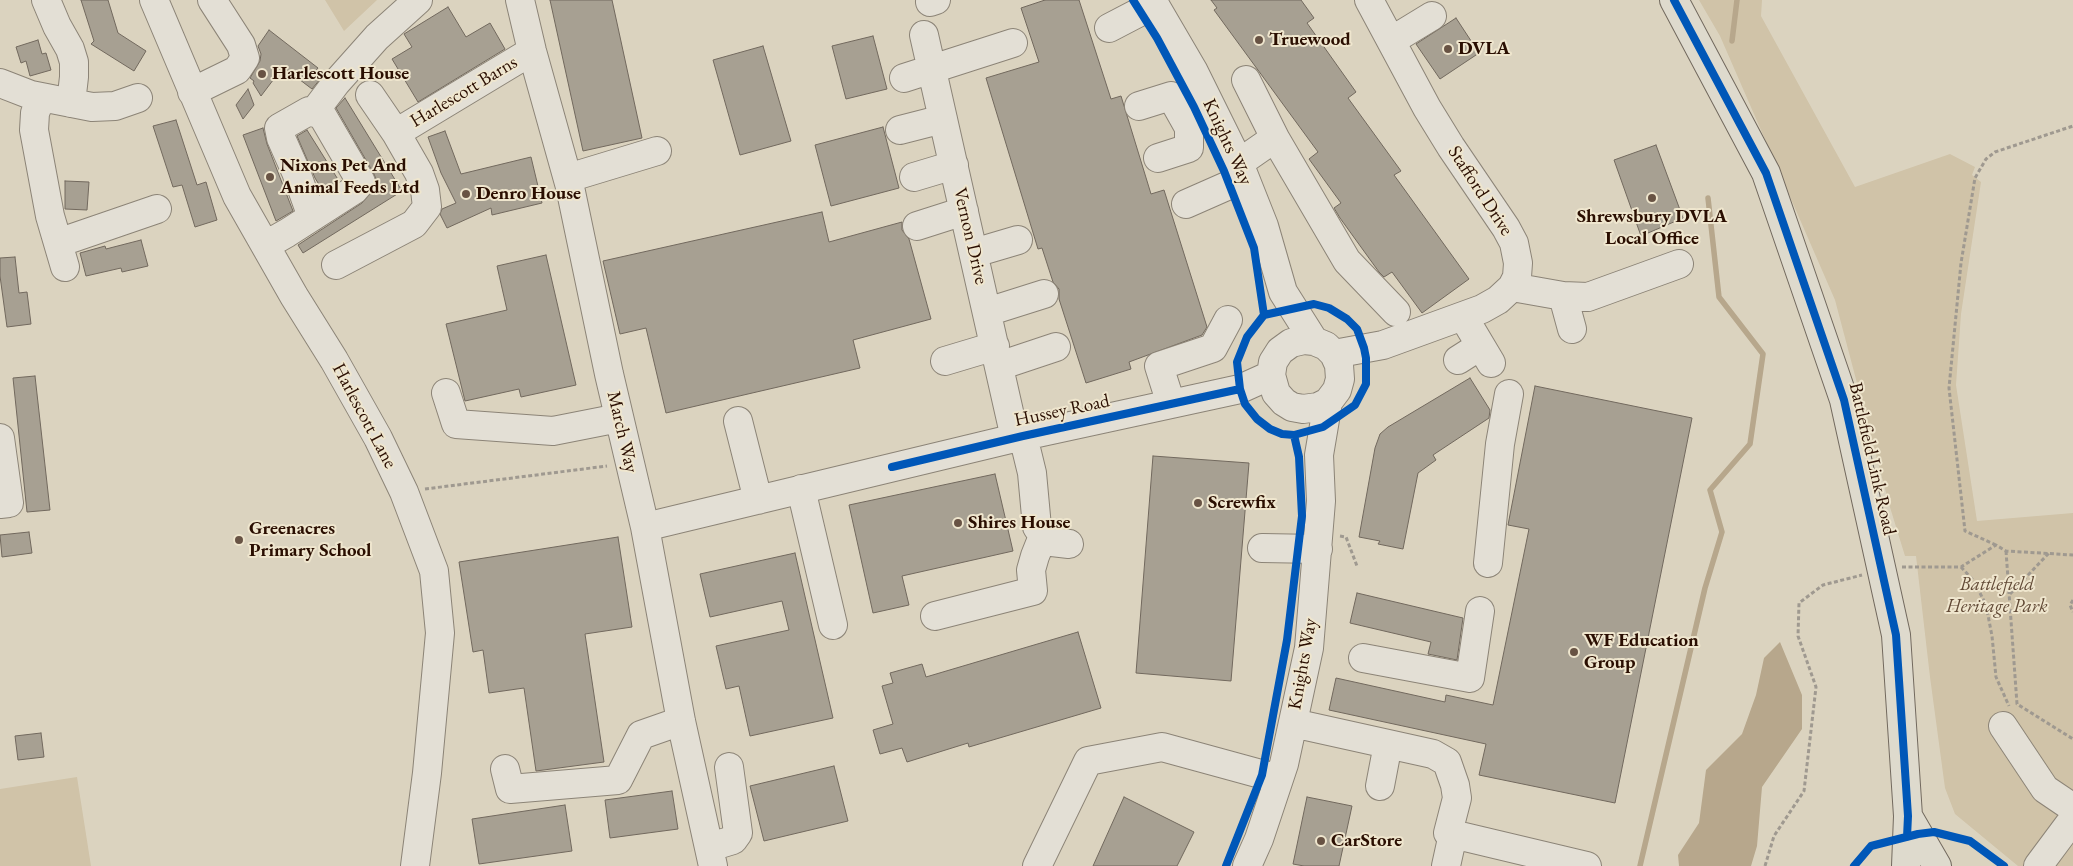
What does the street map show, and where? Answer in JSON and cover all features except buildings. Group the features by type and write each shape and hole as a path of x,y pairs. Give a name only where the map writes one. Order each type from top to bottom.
{"main road":[{"name":"Battlefield Link Road","path":"1674,0 1766,173 1844,400 1896,635 1908,816 1906,866"},
{"name":"Battlefield Link Road","path":"1908,816 1937,866"}],"street":[{"path":"46,0 57,26 70,49 74,62 71,103"},
{"name":"Harlescott Lane","path":"154,0 237,196 378,438 404,492 434,571 440,633 427,773 415,866"},
{"path":"192,92 237,70 244,58 241,45 212,0"},
{"path":"314,112 377,37 418,0"},
{"name":"March Way","path":"520,0 532,51 568,178 619,418 645,527 681,721 711,857"},
{"name":"Stafford Drive","path":"1369,0 1450,147 1506,228 1514,243 1518,263 1517,276 1512,287"},
{"path":"1109,28 1153,2"},
{"name":"Knights Way","path":"1153,2 1218,119 1242,171 1264,226 1283,292 1317,381 1321,501 1308,648 1293,723 1279,779 1259,840 1247,866"},
{"path":"1391,41 1432,16"},
{"name":"Vernon Drive","path":"924,35 997,356 1019,437 1032,473 1037,527 1043,536"},
{"path":"904,78 1013,44"},
{"name":"Harlescott Barns","path":"396,133 532,51"},
{"path":"1246,80 1275,138 1347,261 1396,312"},
{"path":"0,83 40,98 92,107 115,106 138,98"},
{"name":"Harlescott Barns","path":"336,265 414,224 427,207 425,190 419,173 396,133 370,95"},
{"path":"1139,106 1171,96 1188,128 1189,148 1158,158"},
{"path":"40,98 35,113 34,130 48,207 61,255 157,209"},
{"path":"266,245 354,190 361,182 322,115 309,111 279,128 281,138 312,216"},
{"path":"1188,128 1218,119"},
{"path":"900,130 943,120"},
{"path":"1186,204 1242,171 1275,138"},
{"path":"568,178 657,151"},
{"path":"914,177 954,165"},
{"path":"917,226 964,211"},
{"path":"974,253 1018,240"},
{"path":"1276,363 1291,343 1304,340 1317,381 1383,344 1463,316 1498,300 1512,287 1563,296 1588,297 1679,264"},
{"name":"Knights Way","path":"1283,292 1276,363 1276,393 1317,381"},
{"path":"987,312 1044,294"},
{"path":"1563,296 1572,329"},
{"path":"1463,316 1476,356"},
{"path":"1171,404 1159,366 1213,348 1228,320"},
{"path":"945,361 997,356 1056,347"},
{"name":"Hussey Road","path":"1240,389 1276,363"},
{"name":"Hussey Road","path":"645,527 1019,437 1240,389 1317,381"},
{"path":"446,393 456,424 553,431 619,418"},
{"path":"1488,562 1500,444 1508,394"},
{"path":"738,422 758,500"},
{"path":"0,438 4,503"},
{"path":"801,489 833,625"},
{"path":"935,616 1033,591 1032,570 1043,536 1052,542 1069,544"},
{"path":"1262,548 1319,540"},
{"path":"1363,658 1470,678 1480,611"},
{"path":"2007,718 2045,789 2073,808"},
{"path":"505,769 510,789 618,780 641,735 681,721"},
{"path":"1293,723 1433,754 1447,762 1452,773 1457,798 1448,833 1522,858 1587,866"},
{"path":"1380,786 1388,744"},
{"path":"1036,866 1088,761 1162,747 1279,779"},
{"path":"711,857 734,840 738,833 729,767"},
{"path":"2038,866 2073,819"},
{"path":"1446,866 1453,834"}],"path":[{"path":"2073,126 1995,152 1986,159 1975,178 1961,263 1949,388 1965,531 2006,551 2073,555"},
{"path":"404,492 630,463"},
{"path":"1319,540 1346,537 1357,566"},
{"path":"1898,567 1961,567 1996,545"},
{"path":"2006,551 2017,704 2073,739"},
{"path":"2010,594 2049,553"},
{"path":"1961,567 1974,581 1986,605 1996,677 2007,718"},
{"path":"1765,866 1774,836 1804,791 1816,687 1798,636 1799,604 1823,585 1870,572"},
{"path":"2073,600 2070,605 2073,612"}],"green space":[{"path":"325,0 377,0 344,31"},
{"name":"Battlefield Heritage Park","path":"1699,0 1762,0 1761,16 1855,187 1950,154 1975,167 1972,175 1981,182 1961,314 1956,385 1977,521 2073,513 2073,866 2018,866 1955,814 1945,788 1916,556 1905,556 1889,504 1835,300 1720,36"},
{"path":"77,777 91,866 0,866 0,789"}],"shaded area":[{"path":"1780,642 1802,695 1802,729 1762,787 1757,846 1751,866 1679,866 1678,855 1699,823 1706,770 1742,734 1756,695 1764,658"}],"waterway":[{"path":"1732,41 1737,0"},
{"path":"1640,866 1705,588 1722,532 1710,490 1750,444 1763,354 1719,297 1708,198"}],"cycle path":[{"path":"1133,0 1157,38 1194,107 1224,171 1254,248 1264,315 1247,337 1237,362 1240,389 1245,404 1257,419 1270,429 1282,434 1294,435 1323,427 1355,405 1366,384 1366,358 1357,329 1347,319 1329,308 1314,304 1264,315"},
{"path":"1674,0 1766,173 1844,400 1896,635 1908,816 1907,837"},
{"path":"892,467 1023,436 1240,389"},
{"path":"1226,866 1262,775 1287,640 1302,516 1299,457 1294,435"},
{"path":"1854,866 1871,846 1918,834 1934,832 1970,841 2004,866"}],"place":[{"name":"Truewood","path":"1259,40"},
{"name":"DVLA","path":"1448,49"},
{"name":"Harlescott House","path":"262,74"},
{"name":"Nixons Pet And Animal Feeds Ltd","path":"270,177"},
{"name":"Denro House","path":"466,194"},
{"name":"Shrewsbury DVLA Local Office","path":"1652,198"},
{"name":"Screwfix","path":"1198,503"},
{"name":"Shires House","path":"958,523"},
{"name":"Greenacres Primary School","path":"239,540"},
{"name":"WF Education Group","path":"1574,652"},
{"name":"CarStore","path":"1321,841"}]}
